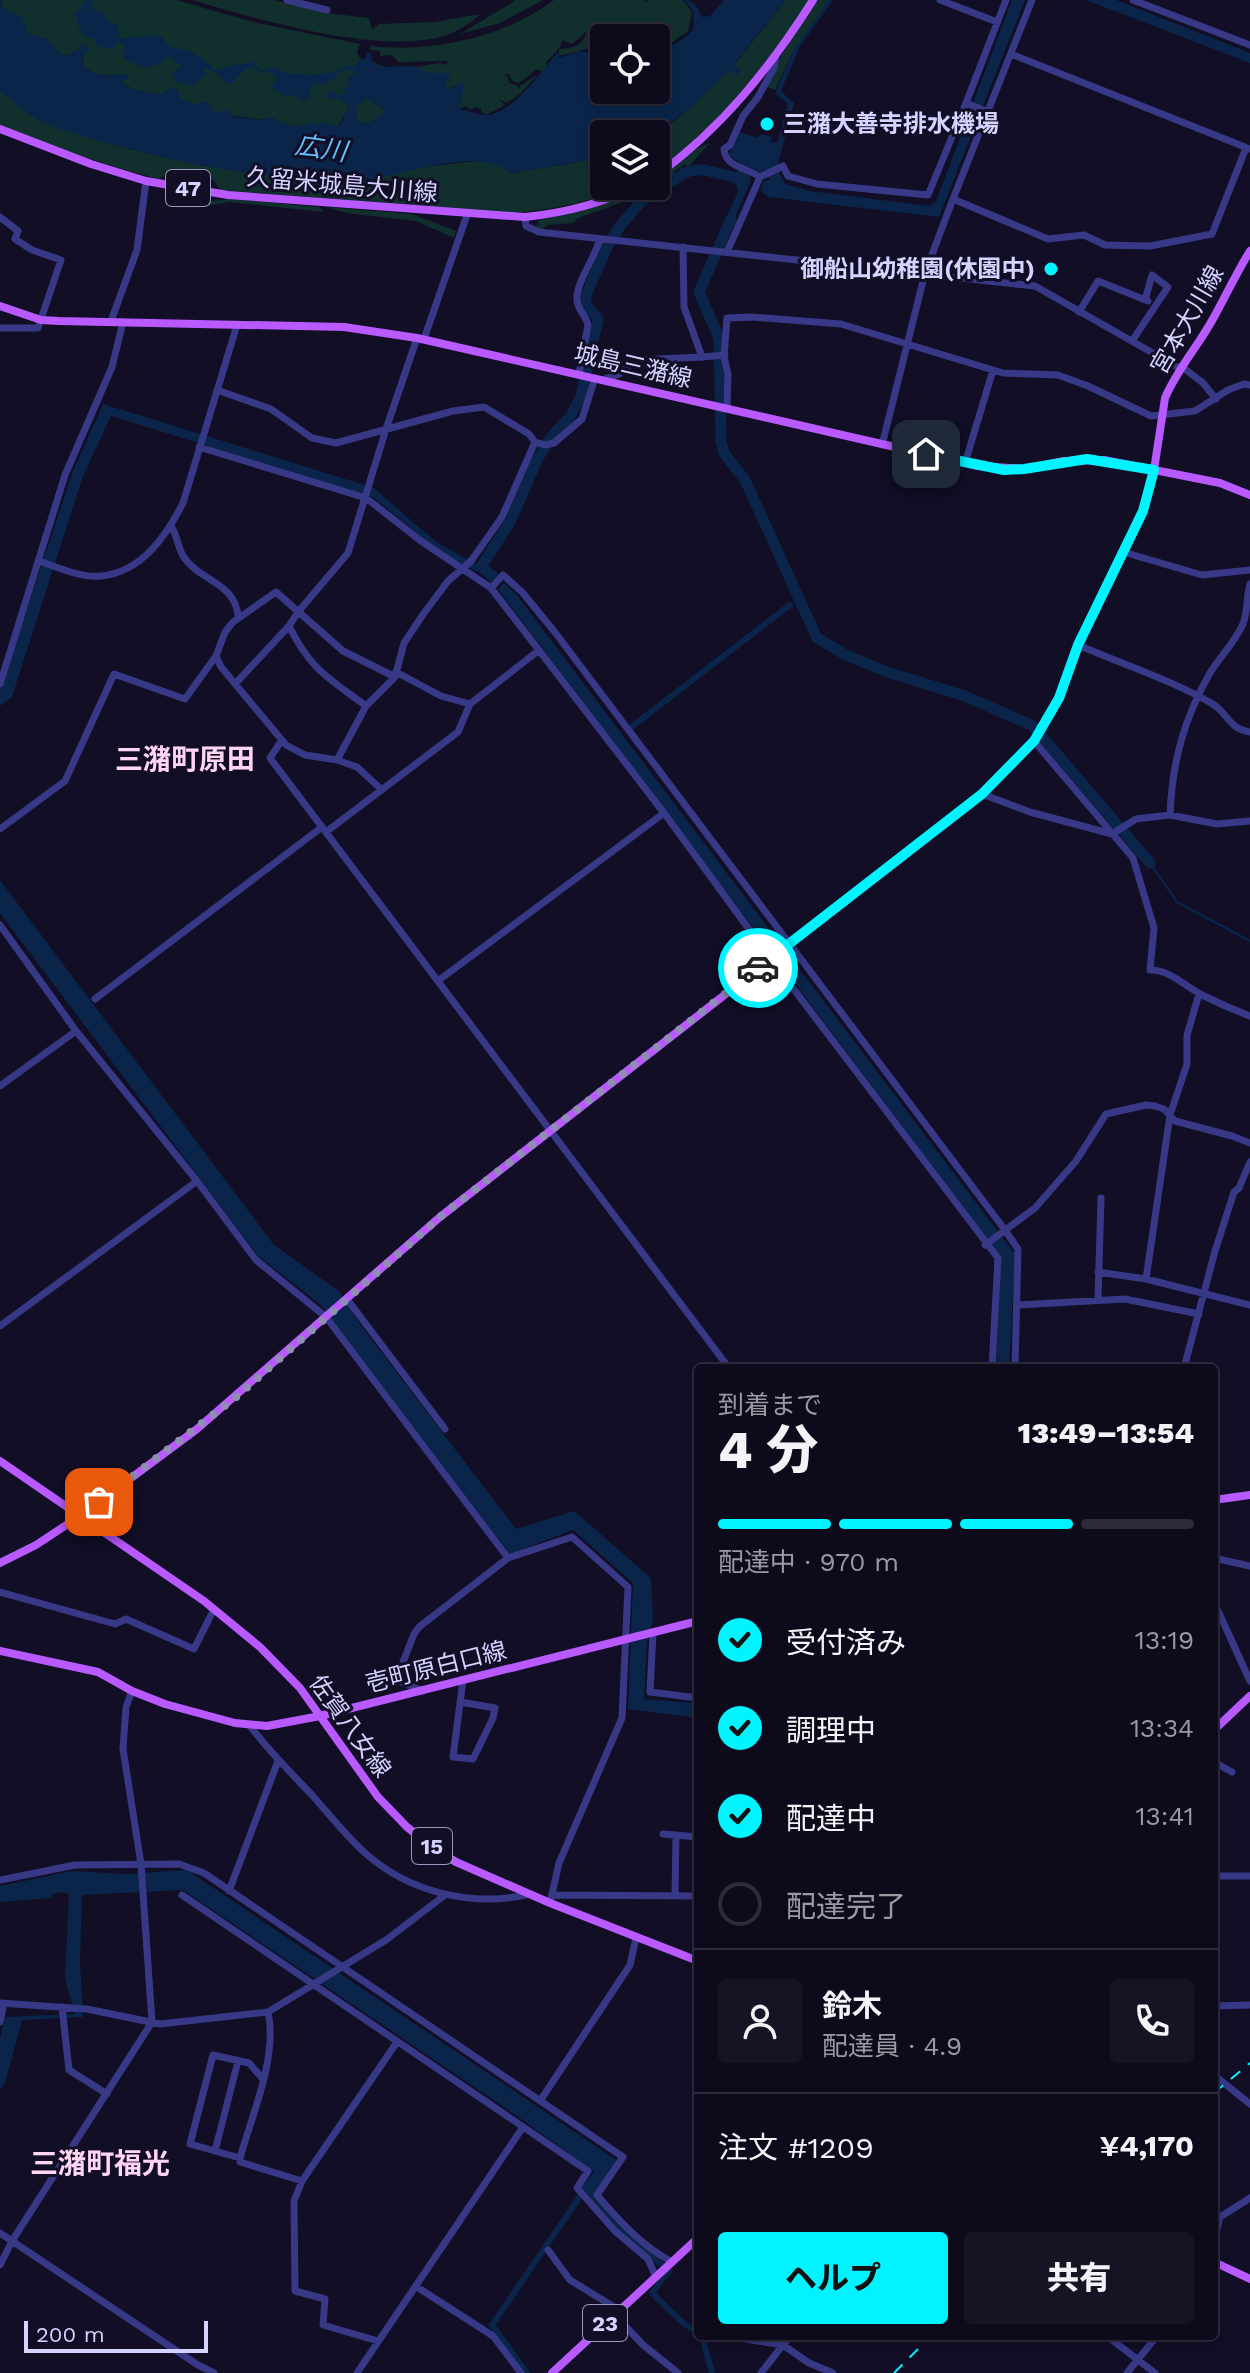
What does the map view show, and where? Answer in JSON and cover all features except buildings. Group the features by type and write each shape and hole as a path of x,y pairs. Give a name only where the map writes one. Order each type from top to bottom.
{"main road":[{"path":"670,164 728,114 776,56 813,0"},
{"name":"久留米城島大川線","path":"0,129 76,159 146,181 241,197 525,217 554,214 604,200"},
{"name":"宮本大川線","path":"0,1563 36,1545 80,1516 207,1421 440,1217 982,794 1035,739 1059,698 1078,645 1143,511 1154,470 1165,398 1180,367 1213,320 1246,264 1250,251"},
{"name":"城島三潴線","path":"0,306 41,320 344,327 420,338 965,463 1004,470 1087,459 1220,483 1250,495"},
{"name":"佐賀八女線","path":"0,1461 214,1609 260,1647 300,1688 378,1797 407,1827 456,1862 694,1960"},
{"path":"1218,1499 1250,1495"},
{"name":"壱町原白口線","path":"0,1651 98,1672 132,1691 165,1704 250,1726 267,1726 423,1691 694,1622"},
{"path":"1218,1726 1250,1696"},
{"name":"23","path":"552,2373 694,2246"},
{"path":"1218,2264 1250,2279"}],"street":[{"path":"286,0 327,10"},
{"path":"940,0 997,22"},
{"path":"776,56 774,68 758,97 743,116 730,145 724,149 728,161 760,174 783,166 788,176 817,184 928,195 968,104 1006,0"},
{"path":"882,445 925,273 985,111 1032,0"},
{"path":"1133,0 1250,45"},
{"path":"953,199 1048,239 1084,235 1105,245 1150,246 1212,234 1248,149 1011,54"},
{"path":"968,104 985,111"},
{"path":"725,252 760,174"},
{"path":"111,321 137,250 146,181"},
{"path":"235,684 289,626 348,553 386,429 467,215"},
{"path":"0,217 18,231 15,239 32,250 61,260 38,328 0,328"},
{"path":"525,217 526,226 539,232 1035,286 1180,367 1203,383 1216,399"},
{"path":"579,374 588,325 577,306 577,291 596,256 600,239"},
{"path":"683,247 684,307 702,357"},
{"path":"1132,341 1168,287 1152,275 1145,300"},
{"path":"1079,312 1098,281 1156,306"},
{"path":"727,408 728,374 724,356 727,318 841,324 993,370 1022,375 1058,375 1151,416 1195,411 1228,390 1250,385"},
{"path":"0,684 65,475 112,367 123,322"},
{"path":"39,561 99,576 139,563 171,526 183,503 237,325"},
{"path":"217,390 271,409 312,438 323,442 360,438 473,406 484,407 529,434 535,442 545,445 554,443 582,419 598,379 619,374 636,360 724,356"},
{"path":"965,463 993,370"},
{"path":"337,760 366,706 396,675 404,643 448,581 467,565 502,517 535,442"},
{"path":"200,445 366,497 421,541 467,565 491,588 664,813 985,1245 998,1258 992,1364"},
{"path":"171,526 184,556 224,587 237,606 238,616"},
{"path":"1123,552 1202,575 1250,570"},
{"path":"491,588 503,575 522,592 563,642 787,946 1018,1249 1015,1364"},
{"path":"1170,815 1171,787 1180,737 1212,670 1244,624 1250,584"},
{"path":"0,829 65,781 114,674 185,699 216,656 225,632 238,616 276,592 343,651 441,696 470,704"},
{"path":"289,626 314,668 366,706"},
{"path":"1078,645 1214,704 1234,728 1250,732"},
{"path":"95,999 458,732 470,704 538,651"},
{"path":"216,656 282,740 305,755 357,767 382,790"},
{"path":"1035,739 1136,864 1154,928 1150,970 1169,974 1199,994 1250,1016"},
{"path":"282,740 270,758 726,1364"},
{"path":"982,794 1030,812 1114,833"},
{"path":"439,980 664,813"},
{"path":"1114,833 1136,819 1170,815 1217,824 1250,821"},
{"path":"0,925 76,1031 197,1181 256,1260 327,1316 508,1558"},
{"path":"1146,1279 1170,1115 1187,1064 1187,1035 1199,994"},
{"path":"0,1086 76,1031"},
{"path":"985,1245 1035,1208 1076,1161 1106,1114 1146,1105 1164,1109 1175,1121 1250,1143"},
{"path":"1185,1364 1216,1248 1234,1192 1239,1188 1250,1162"},
{"path":"0,1326 197,1181"},
{"path":"1239,1188 1250,1190"},
{"path":"1098,1299 1101,1198"},
{"path":"1098,1272 1146,1279 1250,1305"},
{"path":"1018,1305 1125,1299 1199,1314"},
{"path":"346,1300 445,1429"},
{"path":"423,1691 396,1680 414,1634 508,1558 572,1537 628,1587 627,1639 622,1718 559,1863 552,1899 694,1896"},
{"path":"1218,1559 1250,1566"},
{"path":"0,1592 115,1624 126,1619 194,1649 214,1609"},
{"path":"1218,1611 1250,1681"},
{"path":"651,1633 650,1692 694,1698"},
{"path":"460,1702 495,1708 488,1731 473,1759 453,1757 460,1702 463,1680"},
{"path":"0,2265 12,2241 152,2022 141,1866 123,1749 126,1707 132,1691"},
{"path":"250,1726 346,1835 377,1863 403,1880 445,1895 501,1899 530,1894"},
{"path":"229,1891 278,1761"},
{"path":"1218,1764 1232,1772"},
{"path":"663,1834 694,1837"},
{"path":"675,1896 676,1835"},
{"path":"0,1880 75,1865 189,1866 623,2157 597,2195 624,2225 672,2263"},
{"path":"1218,1876 1250,1876"},
{"path":"182,1895 588,2171 577,2188 615,2231 648,2259 658,2276"},
{"path":"0,2022 2,2003 87,2009 160,2024 268,2012 386,1940 445,1895"},
{"path":"540,2101 630,1965 636,1938"},
{"path":"1218,2006 1250,2005"},
{"path":"62,2007 69,2070 107,2094"},
{"path":"268,2012 272,2036 240,2162 302,2181"},
{"path":"378,2341 323,2325 325,2299 295,2291 294,2201 302,2181 397,2042"},
{"path":"240,2158 190,2144 213,2055 252,2065 262,2078"},
{"path":"215,2151 238,2061"},
{"path":"1218,2078 1250,2104"},
{"path":"357,2373 523,2127"},
{"path":"1218,2225 1220,2217 1250,2198"},
{"path":"0,2233 214,2373"},
{"path":"548,2250 570,2280 617,2312 642,2344 678,2373"},
{"path":"417,2287 493,2336 521,2373"},
{"path":"752,2340 783,2345 809,2363 833,2373"},
{"path":"761,2373 787,2340"},
{"path":"1112,2340 1155,2373"},
{"path":"1127,2373 1154,2340"}],"green space":[{"path":"1,0 176,0 253,22 360,44 357,52 364,60 347,104 349,111 338,125 313,123 297,126 271,117 263,120 214,113 180,100 172,88 162,95 135,90 120,82 128,74 92,72 82,64 86,45 67,56 58,53 49,40 29,34 16,16 3,9"},
{"path":"192,0 274,0 334,14 369,18 372,29 379,24 434,22 481,14 444,36 416,41 386,41 318,33"},
{"path":"516,0 543,0 500,23 460,34"},
{"path":"554,0 683,0 692,12 688,31 670,44 670,24 590,24 590,49 559,56 559,49 577,45 586,32 572,44 562,40 542,72 537,69 519,83 508,74 504,75 509,82 504,87 509,83 519,89 538,74 507,103 498,99 505,105 486,115 476,107 459,109 454,86 449,89 384,75 372,60 379,65 395,68 447,65 447,61 398,62 392,55 380,56 380,51 370,50 371,46 419,47 467,40 534,13"},
{"path":"786,0 809,0 746,86 712,123 671,160 670,124 730,69 736,75 734,65"},
{"path":"818,0 829,0 792,53 775,90 767,87 782,54"},
{"path":"0,91 59,127 132,150 204,166 306,178 359,180 425,167 484,160 498,164 510,173 590,160 590,199 511,213 221,190 213,180 170,171 159,179 59,148 0,125","holes":["385,182 411,185 412,190 407,195 375,193 375,186"]},
{"path":"366,98 385,110 368,124 359,123 355,107"},
{"path":"710,143 688,167 685,164 674,172 675,176 670,180 670,170 698,148"},
{"path":"230,199 320,207 323,212 230,202 206,206 211,201"},
{"path":"614,200 629,200 578,218 573,223 548,225 541,230 536,227 539,220"},
{"path":"327,207 412,214 456,231 454,238 416,221 346,213"}],"water":[{"name":"広川","path":"0,0 3,9 21,16 29,34 49,40 58,53 68,56 86,44 89,50 83,56 82,64 87,69 98,74 128,74 129,78 121,83 135,90 162,95 172,87 177,89 181,100 196,104 209,101 214,113 229,110 234,117 263,120 271,117 297,126 313,122 318,125 324,120 329,125 338,125 344,120 343,114 349,111 347,104 337,98 327,99 326,93 331,91 344,95 343,88 349,86 347,79 355,74 352,70 339,71 335,79 327,80 328,85 316,83 309,90 312,96 303,101 293,95 283,96 280,91 271,88 277,76 269,71 261,74 255,67 245,69 232,84 223,82 219,75 204,67 205,75 193,86 177,82 173,71 182,67 168,56 158,64 147,67 124,58 123,44 118,41 113,48 98,47 95,39 84,36 78,19 72,13 80,10 85,0 91,0 92,9 102,12 109,23 118,23 119,37 160,35 170,46 192,52 216,71 226,66 254,62 261,71 273,67 300,75 322,74 349,65 354,67 360,59 366,58 367,53 371,53 372,60 379,67 413,66 427,73 447,73 451,77 446,82 446,88 462,83 464,87 459,109 489,115 518,98 558,52 559,58 579,51 590,53 590,104 670,104 670,46 694,28 693,11 684,0 693,3 702,17 710,16 724,0 786,0 734,64 740,71 737,76 729,70 670,123 670,120 590,120 590,160 509,173 495,165 477,161 436,165 356,180 292,178 228,170 134,150 65,131 29,114 0,91","holes":["366,98 385,110 368,124 359,123 355,107"]},
{"path":"829,0 833,0 800,46 781,91 794,103 777,167 785,184 810,191 929,206 936,201 1012,0 1025,0 939,217 768,197 761,191 763,182 770,179 766,171 762,173 752,169 749,175 751,181 727,235 721,229 738,192 732,181 734,172 741,170 743,165 729,155 740,132 758,138 760,134 772,137 771,142 777,143 788,104 775,93 792,53"},
{"path":"1086,0 1116,0 1250,53 1250,63"},
{"path":"103,404 368,486 426,536 421,536 373,497 111,416 83,476 12,697 0,706 0,690 73,471"},
{"path":"504,583 516,594 1015,1254 1009,1364 996,1364 1001,1257 498,589"},
{"path":"0,880 274,1245 339,1291 359,1323 516,1529 574,1511 651,1578 653,1619 647,1643 644,1699 694,1703 694,1717 628,1709 633,1583 573,1530 510,1554 321,1305 259,1257 0,913"},
{"path":"187,1870 618,2161 593,2197 590,2200 580,2190 594,2171 183,1890 82,1895 80,1961 83,2017 22,2020 5,2083 0,2090 0,2039 5,2017 75,2014 65,1979 69,1895 63,1892 52,1894 51,1898 0,1902 0,1886 72,1871 126,1874"}],"waterway":[{"path":"496,579 481,567 510,522 537,460 551,437 570,417 581,396 598,319 586,305 586,295 608,245 641,202 684,173 704,170 743,179"},
{"path":"731,219 699,292 719,338 721,441 724,453 745,480 817,638 846,655 887,672 965,696 1033,726 1150,863"},
{"path":"420,532 438,547 477,568 481,567"},
{"path":"630,728 790,605"},
{"path":"1150,863 1177,902 1250,941"},
{"path":"588,2190 611,2221 669,2271 652,2293 694,2330"},
{"path":"527,2373 492,2325 583,2192"},
{"path":"703,2340 712,2373"}],"railway":[{"path":"1218,2090 1250,2063"},
{"path":"894,2373 927,2340"}],"way so far":[{"path":"99,1502 235,1398 440,1217 758,968"}],"place":[{"name":"三潴大善寺排水機場","path":"767,124"},
{"name":"御船山幼稚園(休園中)","path":"1051,269"}],"district":[{"name":"三潴町原田","path":"185,759"},
{"name":"三潴町福光","path":"100,2163"}],"route":[{"path":"758,968 982,794 1034,741 1059,698 1078,645 1143,511 1154,470 1087,459 1004,470 926,454"}]}
